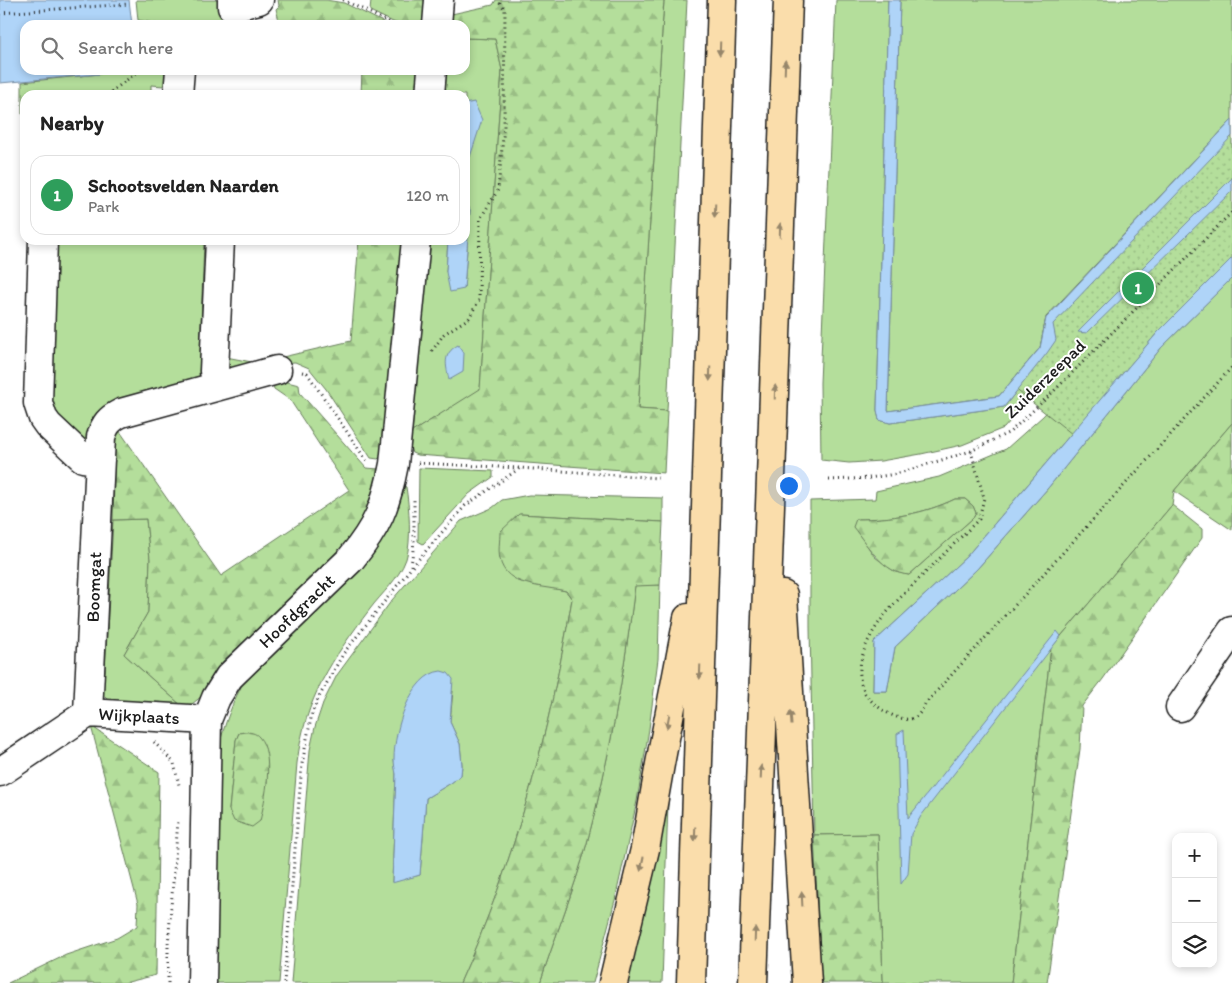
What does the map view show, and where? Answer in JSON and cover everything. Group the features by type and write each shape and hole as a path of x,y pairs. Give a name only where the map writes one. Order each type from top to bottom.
{"highway":[{"path":"691,983 722,0"},
{"path":"753,983 774,441 788,0"},
{"path":"774,441 807,983"},
{"path":"613,983 645,849 704,536"}],"street":[{"path":"232,0 232,7 259,0"},
{"path":"437,20 439,0"},
{"path":"178,90 180,75"},
{"path":"430,90 432,75"},
{"path":"43,245 38,403 43,418 83,458 100,460"},
{"path":"217,386 214,371 220,245"},
{"name":"Hoofdgracht","path":"202,983 207,720 216,698 228,677 350,560 375,527 388,495 394,464 416,245"},
{"name":"Boomgat","path":"88,713 101,437 104,425 109,419 121,413 277,370"},
{"path":"1180,707 1232,631"},
{"name":"Wijkplaats","path":"0,772 88,713 207,720"}],"path":[{"path":"343,0 385,20"},
{"path":"431,358 432,349 444,334 469,318 479,300 480,218 498,190 504,126 505,9 498,0"},
{"path":"0,13 129,4"},
{"path":"114,90 133,75"},
{"name":"Zuiderzeepad","path":"829,480 869,478 896,474 971,451 1010,432 1053,392 1232,212"},
{"path":"971,451 984,498 979,519 882,617 868,642 862,658 860,676 863,690 870,700 890,714 909,720 922,711 925,704 1232,367"},
{"path":"277,370 291,368 307,373 368,463 414,463 520,468 658,478"},
{"path":"284,983 302,764 312,713 319,697 343,654 411,568 466,506 520,468"},
{"path":"411,568 414,556 415,522 413,488"},
{"path":"148,738 156,743 174,763 180,791"},
{"path":"168,983 168,945 178,820"}],"green space":[{"path":"136,0 224,0 224,20 138,20"},
{"path":"278,0 326,0 344,3 379,20 279,20 276,9 279,6"},
{"path":"371,0 427,0 425,20 389,20 370,11"},
{"path":"496,0 664,0 638,409 667,411 664,473 417,455 412,453 410,447 412,432 480,389 502,70 495,39 470,38 470,20 447,20 447,15 493,5"},
{"path":"664,0 687,0 667,411 638,409"},
{"path":"836,0 888,0 877,410 879,420 890,423 1004,407 1047,353 1087,333 1004,428 962,445 881,461 849,463 821,460 820,383"},
{"path":"900,0 1232,0 1232,120 1046,317 1040,348 999,396 888,411"},
{"path":"237,17 243,20 227,20"},
{"path":"470,38 495,39 502,70 480,390 412,432 428,245 448,245 446,272 464,289 467,245 470,245 470,156 474,103 470,103 470,90 441,90 443,75 470,75"},
{"path":"90,75 169,75 169,82 164,86 151,85 151,90 22,90 22,82"},
{"path":"362,75 420,75 419,90 361,90"},
{"path":"1232,120 1232,258 1158,332 1072,434 1009,384 1040,348 1046,318"},
{"path":"52,245 204,245 199,382 83,442 77,441 46,401"},
{"path":"359,245 403,245 381,456 378,459 371,458 326,389 309,368 295,362 275,363 228,374 226,357 257,363 351,341"},
{"path":"1232,258 1158,332 966,557 874,642 873,691 887,691 895,647 977,569 1048,488 1161,348 1232,278 1232,423 1174,491 1172,505 1051,648 1011,983 883,983 878,834 814,835 810,627 810,501 875,499 876,491 939,477 1006,449 1043,416 1081,375","holes":["955,499 965,499 973,506 976,513 973,518 909,575 895,572 875,557 854,527 857,519 907,515"]},
{"path":"272,381 299,385 300,393 366,468 379,469 371,502 356,532 342,550 223,661 202,696 192,704 182,706 124,654 148,612 150,559 146,519 113,520 115,440 119,430 221,576 349,490 290,400 274,389"},
{"path":"1232,423 1232,530 1174,491"},
{"path":"419,468 493,471 493,477 469,494 423,544 418,541"},
{"path":"404,486 406,487 409,523 409,543 406,559 395,579 370,609 332,663 322,680 306,719 297,763 279,983 209,983 218,750 229,713 246,678 365,562 389,527","holes":["245,732 259,739 266,752 267,785 229,810 236,740 239,733"]},
{"path":"529,495 663,498 663,522 520,514 517,581 566,591 572,599 553,697 514,843 480,937 460,983 291,983 310,750 323,703 337,675 392,600 461,521 492,508 502,500","holes":["453,691 450,722 460,744 461,775 426,798 420,875 392,882 396,774 394,759"]},
{"path":"955,499 965,499 973,506 976,513 973,518 909,575 900,573 884,564 870,550 853,527 856,519 907,515"},
{"path":"1172,505 1202,529 1202,538 1082,706 1080,749 1047,983 1011,983 1051,648"},
{"path":"519,514 663,522 660,585 635,586 616,715 603,779 587,843 540,983 460,983 498,890 528,795 553,697 572,599 566,591 527,584 517,580 503,568 499,556 500,532"},
{"path":"146,519 150,559 148,612 124,654 182,706 114,703 99,691 97,672 105,672 113,520"},
{"path":"635,585 660,585 658,659 637,801 615,900 593,983 540,983 587,843 603,779 616,715"},
{"path":"91,726 159,772 156,975 124,983 8,983 66,955 117,938 137,926 138,904"},
{"path":"239,733 253,733 259,737 267,754 268,766 260,821 252,827 234,821 229,810 236,740"},
{"path":"668,803 662,983 623,983"},
{"path":"878,834 883,983 821,983 814,835"}],"water":[{"path":"0,0 129,0 131,20 20,20 20,75 89,75 0,83"},
{"path":"888,0 900,0 888,411 999,396 1040,348 1046,318 1232,120 1232,136 1053,324 1056,340 1004,407 890,423 879,420 877,410"},
{"path":"474,102 482,120 470,157 470,103"},
{"path":"1232,178 1232,191 1087,333 1078,332"},
{"path":"448,245 467,245 464,289 450,292 446,272"},
{"path":"1232,258 1232,278 1161,348 1048,488 977,569 895,647 887,691 873,691 874,642 966,557 1158,332"},
{"path":"458,345 464,353 463,372 449,380 446,365 447,356"},
{"path":"1057,631 1061,636 921,816 911,834 908,874 901,884 897,734 904,730 908,818"},
{"path":"441,671 448,673 453,679 450,722 460,744 461,775 426,798 420,875 392,883 396,774 394,759 397,734 406,706 413,693 430,674"}],"place":[{"name":"Schootsvelden Naarden","path":"1138,288"}]}
